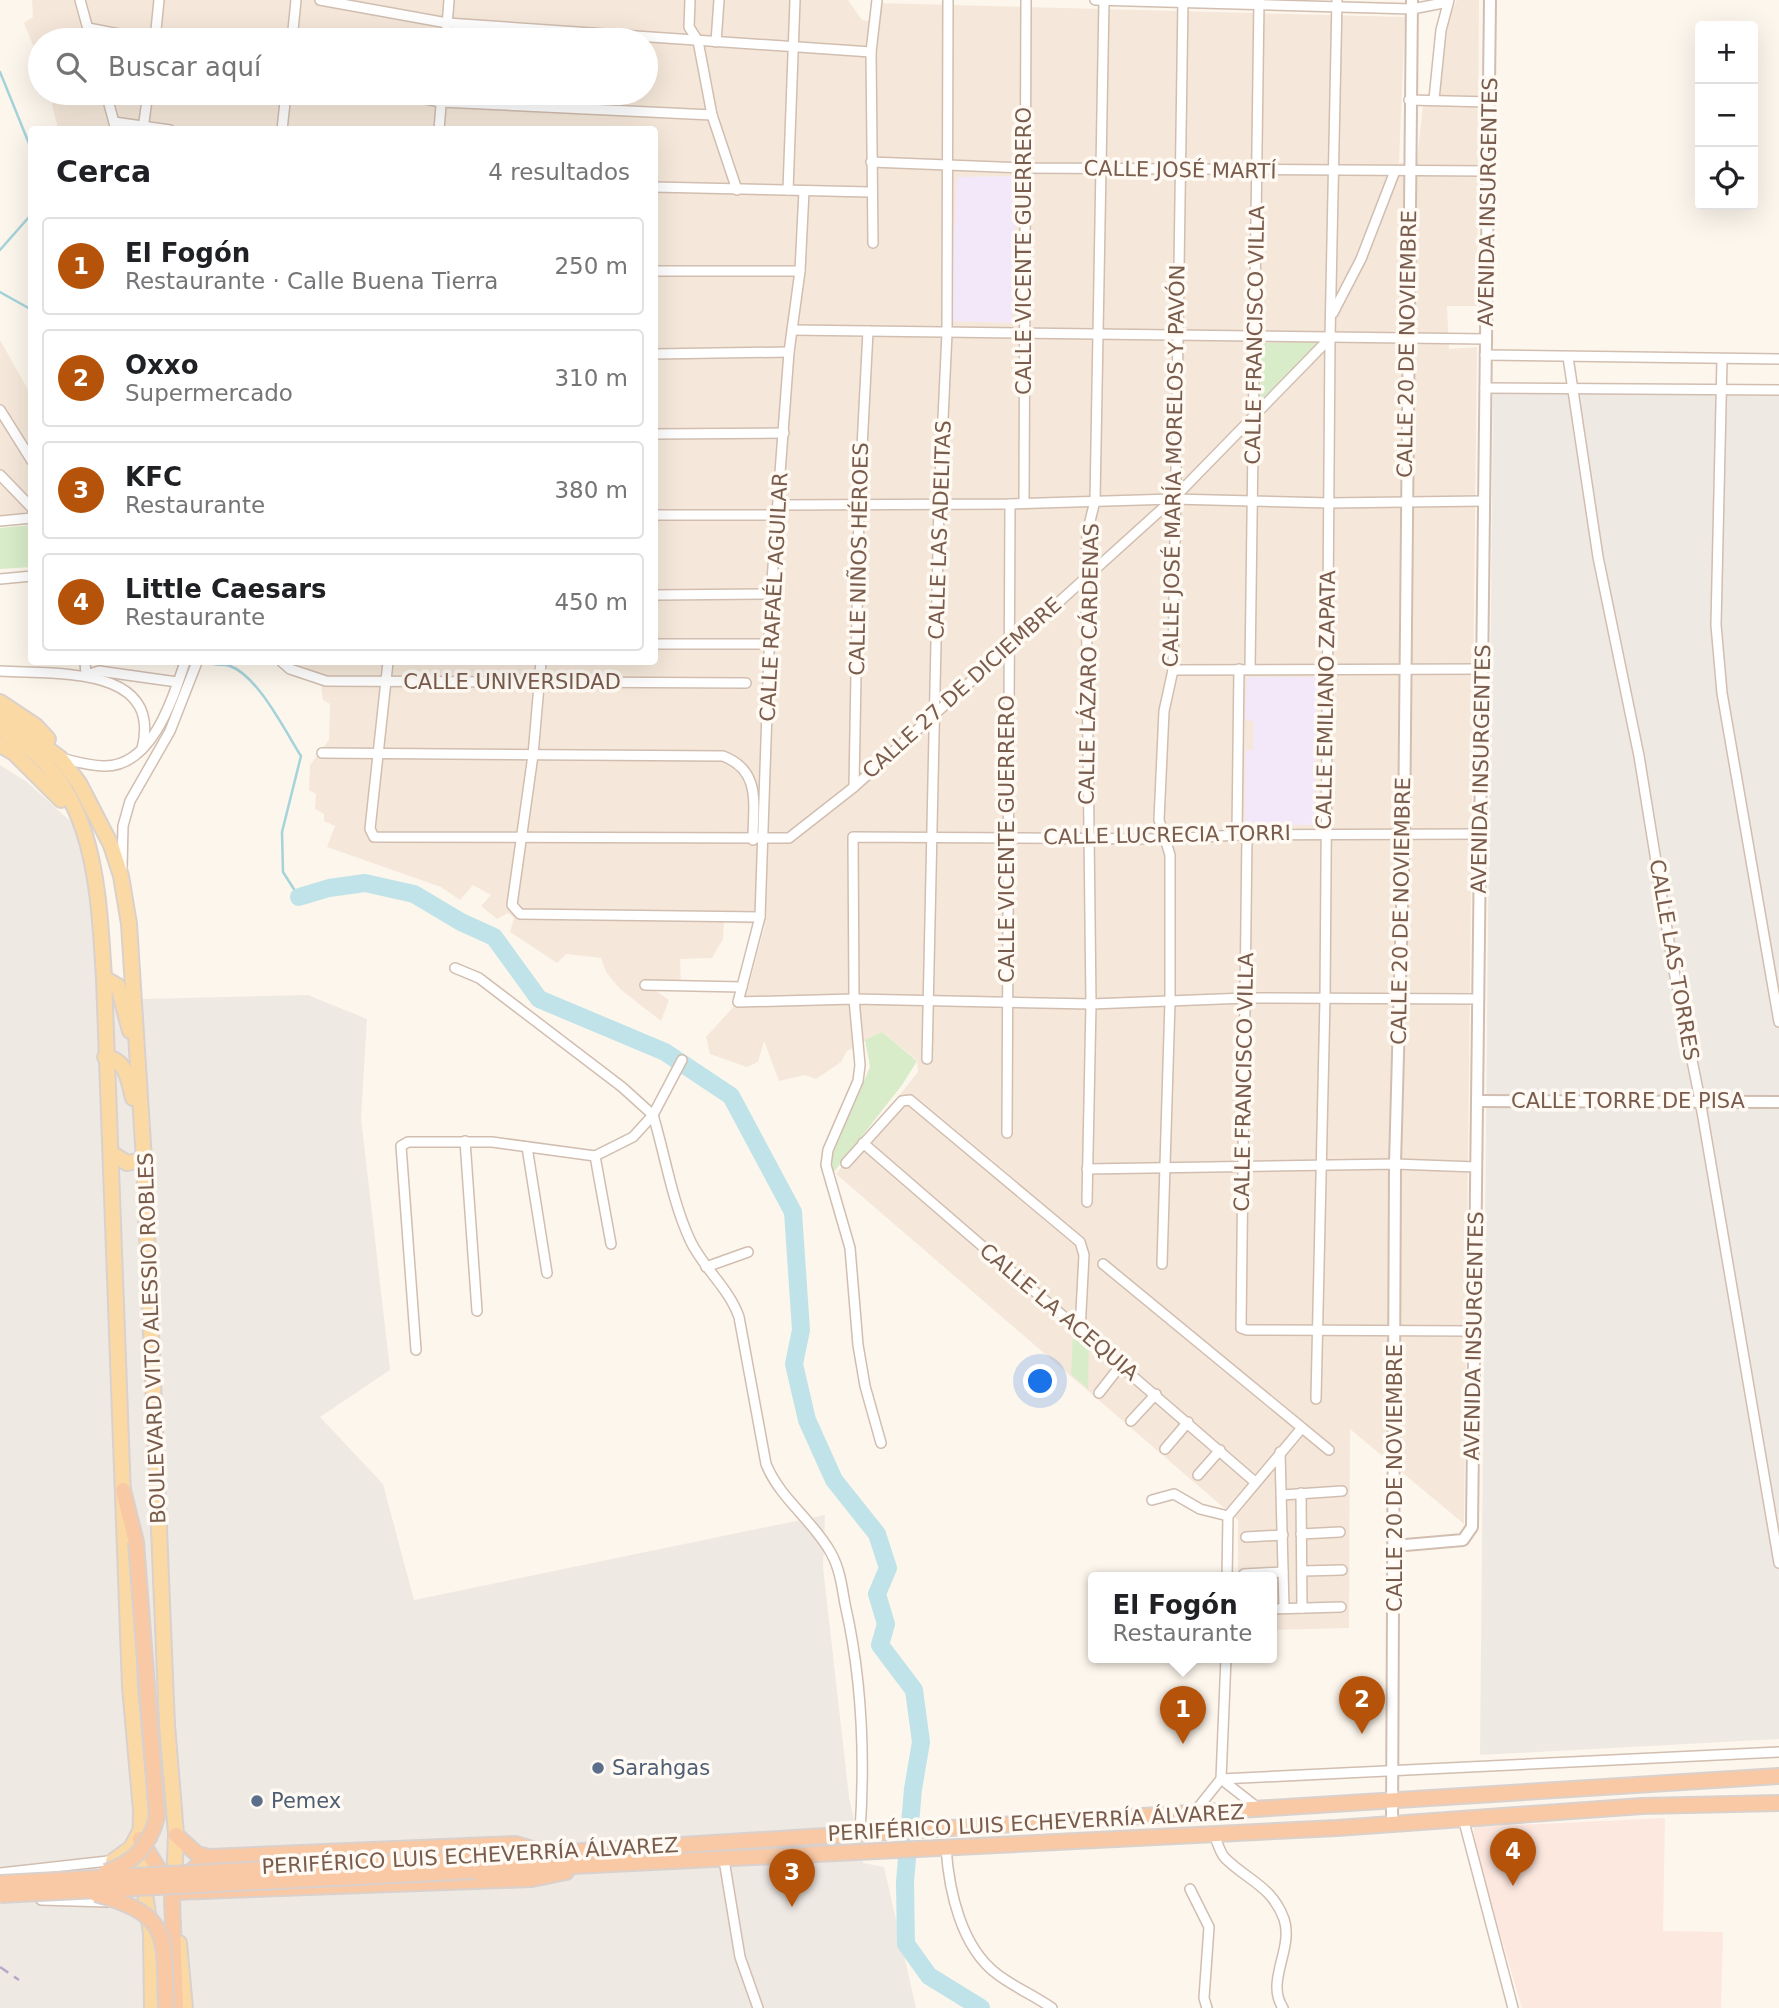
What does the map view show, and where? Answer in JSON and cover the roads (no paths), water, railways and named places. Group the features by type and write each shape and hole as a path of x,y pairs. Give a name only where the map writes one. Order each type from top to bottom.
{"highway":[{"path":"82,1884 135,1857 149,1840 157,1817 136,1542 123,1490"},
{"name":"PERIFÉRICO LUIS ECHEVERRÍA ÁLVAREZ","path":"474,1864 544,1853 1779,1776"},
{"name":"PERIFÉRICO LUIS ECHEVERRÍA ÁLVAREZ","path":"0,1882 82,1884 474,1864 580,1866 724,1860 1214,1834 1642,1806 1779,1803"},
{"path":"140,1834 173,1892"},
{"path":"176,1835 197,1854 209,1857 489,1844 516,1844 544,1853"},
{"path":"176,2008 170,1919 173,1892 188,1871 209,1857"},
{"path":"209,1857 205,1865 207,1881 218,1893"},
{"path":"173,1892 218,1893 532,1879 557,1875 580,1866"},
{"path":"82,1884 131,1905 148,1915 158,1928 163,1941 166,2008"},
{"name":"PERIFÉRICO LUIS ECHEVERRÍA ÁLVAREZ","path":"0,1895 82,1884"}],"main road":[{"path":"0,702 36,726 60,758"},
{"name":"BOULEVARD VITO ALESSIO ROBLES","path":"0,714 60,758 100,820 121,876 130,936 144,1160 163,1643 176,1835 173,1892 185,2008"},
{"name":"BOULEVARD VITO ALESSIO ROBLES","path":"0,729 43,762 82,822 97,877 104,978 130,1687 141,1810 140,1860 151,1934 152,2008"},
{"path":"0,744 48,785 82,822"},
{"path":"104,978 115,982 121,992 136,1049"},
{"path":"105,1057 114,1058 123,1066 143,1140"},
{"path":"111,1153 127,1163 144,1160"},
{"path":"141,1810 159,1814 174,1807"},
{"path":"113,1860 131,1848 140,1834"},
{"path":"140,1860 173,1892"}],"street":[{"path":"80,0 88,28"},
{"path":"155,28 159,0"},
{"path":"293,28 296,0"},
{"path":"320,0 447,23 517,28"},
{"path":"447,28 449,0"},
{"path":"690,0 689,27 698,41 712,115 737,190"},
{"path":"716,42 719,0"},
{"path":"788,190 795,0"},
{"path":"873,243 870,192 871,52 877,0"},
{"name":"CALLE LAS ADELITAS","path":"927,1059 939,504 947,333 948,0"},
{"name":"CALLE VICENTE GUERRERO","path":"1024,503 1026,0"},
{"path":"1095,0 1337,4 1448,1 1437,56 1434,99"},
{"name":"CALLE LÁZARO CÁRDENAS","path":"1087,1202 1091,1004 1086,575 1087,533 1095,501 1104,0"},
{"name":"AVENIDA INSURGENTES","path":"1394,1546 1456,1541 1467,1537 1472,1527 1490,0"},
{"name":"CALLE JOSÉ MARÍA MORELOS Y PAVÓN","path":"1162,1265 1170,1001 1170,855 1159,820 1164,711 1172,670 1182,1"},
{"name":"CALLE FRANCISCO VILLA","path":"1250,669 1251,419 1259,171 1259,3"},
{"name":"CALLE EMILIANO ZAPATA","path":"1316,1399 1325,999 1324,834 1337,4"},
{"name":"CALLE 20 DE NOVIEMBRE","path":"1392,1823 1395,1164 1404,834 1405,503 1412,4"},
{"path":"658,38 792,49 871,52"},
{"path":"1409,100 1489,102"},
{"path":"109,105 115,126"},
{"path":"143,126 146,105"},
{"path":"282,126 285,105"},
{"path":"439,126 441,105"},
{"path":"562,105 712,115"},
{"name":"CALLE JOSÉ MARTÍ","path":"871,162 1024,168 1488,171"},
{"path":"1332,314 1361,259 1395,171"},
{"path":"658,187 870,192"},
{"name":"CALLE RAFAÉL AGUILAR","path":"804,191 800,271 789,352 771,594 758,840 760,917 738,1002 854,999"},
{"path":"658,271 800,271"},
{"path":"793,330 1486,339"},
{"name":"CALLE NIÑOS HÉROES","path":"854,787 859,506 868,331"},
{"name":"CALLE 27 DE DICIEMBRE","path":"377,754 371,835 378,839 522,836 758,840 789,838 854,787 1086,575 1174,499 1330,338"},
{"path":"658,354 789,352"},
{"path":"1485,355 1779,359"},
{"name":"CALLE LAS TORRES","path":"1569,357 1598,557 1639,756 1673,966 1700,1100 1779,1563"},
{"path":"1722,360 1716,625 1722,693 1779,1022"},
{"path":"1486,388 1779,390"},
{"path":"0,410 28,455"},
{"path":"658,434 784,433"},
{"path":"0,475 28,504"},
{"path":"658,515 859,506 1174,499 1329,503 1484,501"},
{"name":"CALLE VICENTE GUERRERO","path":"1007,1133 1006,836 1010,504"},
{"path":"0,521 28,518"},
{"path":"0,579 28,576"},
{"path":"658,595 771,594"},
{"path":"658,644 769,643"},
{"path":"85,665 86,675"},
{"path":"60,758 104,766 120,764 142,749 166,712 184,665"},
{"path":"121,876 125,814 170,731 196,665"},
{"name":"CALLE UNIVERSIDAD","path":"285,665 326,681 746,683"},
{"path":"377,754 388,665"},
{"path":"541,665 533,755 512,905 515,911 520,914 760,917"},
{"name":"CALLE FRANCISCO VILLA","path":"1238,669 1246,998 1242,1329 1316,1331"},
{"path":"1172,670 1482,669"},
{"path":"0,671 86,675 128,691 140,704 146,734 142,749"},
{"path":"86,675 99,671 177,682"},
{"path":"322,753 723,756 743,767 752,785 758,840"},
{"name":"CALLE LUCRECIA TORRI","path":"854,999 853,837 931,835 1166,839 1242,835 1480,834"},
{"path":"455,968 488,985 622,1087 653,1115 685,1226 706,1267 729,1296 739,1317 766,1464 772,1478 821,1535 836,1564 855,1650 862,1746 860,1832"},
{"path":"645,985 741,987"},
{"path":"881,1443 865,1386 858,1345 850,1248 826,1165 828,1150 858,1081 860,1065 854,999 1091,1004 1246,998 1478,999"},
{"path":"416,1350 401,1146 408,1142 465,1141 595,1156 634,1137 653,1115 682,1060"},
{"path":"846,1163 905,1099 910,1100 1083,1246 1080,1331"},
{"name":"CALLE TORRE DE PISA","path":"1477,1101 1779,1101"},
{"path":"465,1141 477,1311"},
{"name":"CALLE LA ACEQUIA","path":"863,1143 1255,1482"},
{"path":"527,1147 547,1273"},
{"path":"595,1156 611,1244"},
{"path":"1087,1169 1395,1164 1476,1167"},
{"path":"706,1267 748,1252"},
{"path":"1103,1264 1301,1430 1329,1450"},
{"path":"1316,1331 1474,1331"},
{"path":"1099,1393 1121,1365"},
{"path":"1131,1421 1156,1395"},
{"path":"1165,1448 1188,1423"},
{"path":"1227,1572 1228,1516 1301,1430"},
{"path":"1198,1475 1220,1450"},
{"path":"1280,1452 1284,1608"},
{"path":"1282,1495 1342,1491"},
{"path":"1301,1493 1301,1608"},
{"path":"1152,1500 1174,1494 1200,1509 1228,1516"},
{"path":"1301,1534 1340,1532"},
{"path":"1246,1537 1283,1535"},
{"path":"1302,1571 1342,1570"},
{"path":"1277,1572 1283,1572"},
{"path":"1277,1609 1341,1608"},
{"path":"1193,1814 1221,1779 1226,1663"},
{"path":"1221,1779 1779,1752"},
{"path":"1221,1779 1260,1810"},
{"path":"1463,1818 1513,2008"},
{"path":"1214,1834 1224,1857 1253,1878 1271,1896 1285,1921 1284,1953 1276,1990 1283,2008"},
{"path":"946,1848 954,1900 978,1956 998,1975 1052,2008"},
{"path":"0,1873 113,1860 140,1860"},
{"path":"113,1860 125,1870 130,1885 124,1899 119,1903"},
{"path":"724,1860 740,1957 758,2008"},
{"path":"1189,1888 1204,1911 1209,1927 1204,1998 1207,2008"},
{"path":"0,1902 46,1899 119,1903 141,1917 151,1934"}],"waterway":[{"path":"0,72 28,141"},
{"path":"0,250 28,218"},
{"path":"0,292 28,308"},
{"path":"224,665 240,672 261,692 301,756 282,832 283,872 299,897"},
{"path":"299,897 329,888 365,883 414,894 461,922 494,937 539,999 665,1052 731,1096 793,1212 801,1330 794,1364 807,1420 834,1480 877,1534 888,1568 877,1594 886,1624 880,1645 914,1690 921,1742 913,1789 905,1882 906,1944 929,1976 981,2008"}],"railway":[{"path":"0,1967 19,1980"}],"place":[{"name":"Oxxo","path":"1362,1734"},
{"name":"El Fogón","path":"1183,1744"},
{"name":"Sarahgas","path":"598,1768"},
{"name":"Pemex","path":"257,1801"},
{"name":"Little Caesars","path":"1513,1886"},
{"name":"KFC","path":"792,1907"}]}
